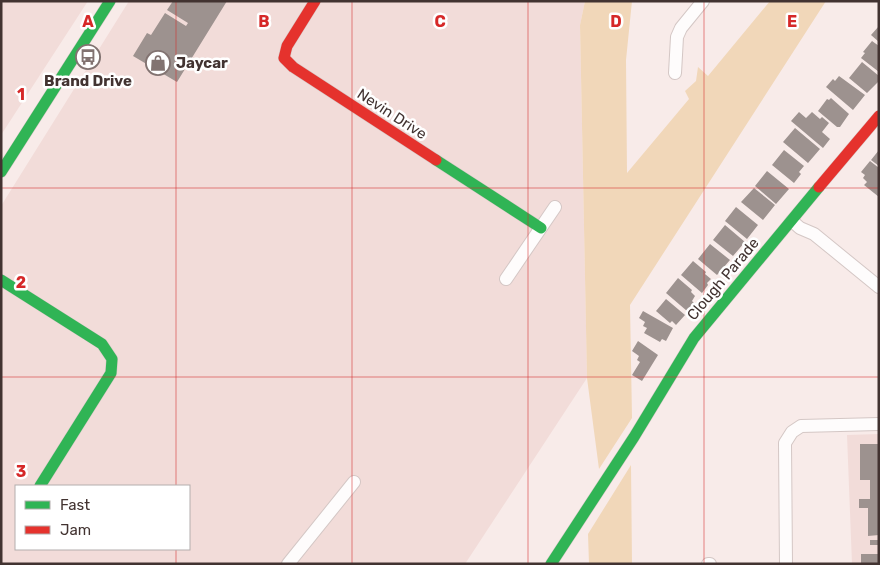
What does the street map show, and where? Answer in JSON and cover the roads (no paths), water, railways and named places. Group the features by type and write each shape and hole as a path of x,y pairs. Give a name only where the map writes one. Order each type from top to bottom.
{"street":[{"path":"1,172 110,1"},
{"name":"Nevin Drive","path":"314,1 288,46 284,58 293,67 541,228"},
{"path":"675,73 677,37 681,28 703,1"},
{"name":"Clough Parade","path":"551,564 638,431 694,338 879,116"},
{"path":"506,279 555,207"},
{"path":"794,218 800,228 814,234 879,287"},
{"path":"1,280 102,344 112,359 111,373 41,485"},
{"path":"786,564 785,443 792,432 801,426 879,424"},
{"path":"288,564 354,482"}],"place":[{"name":"Brand Drive","path":"88,57"},
{"name":"Jaycar","path":"158,63"}]}
